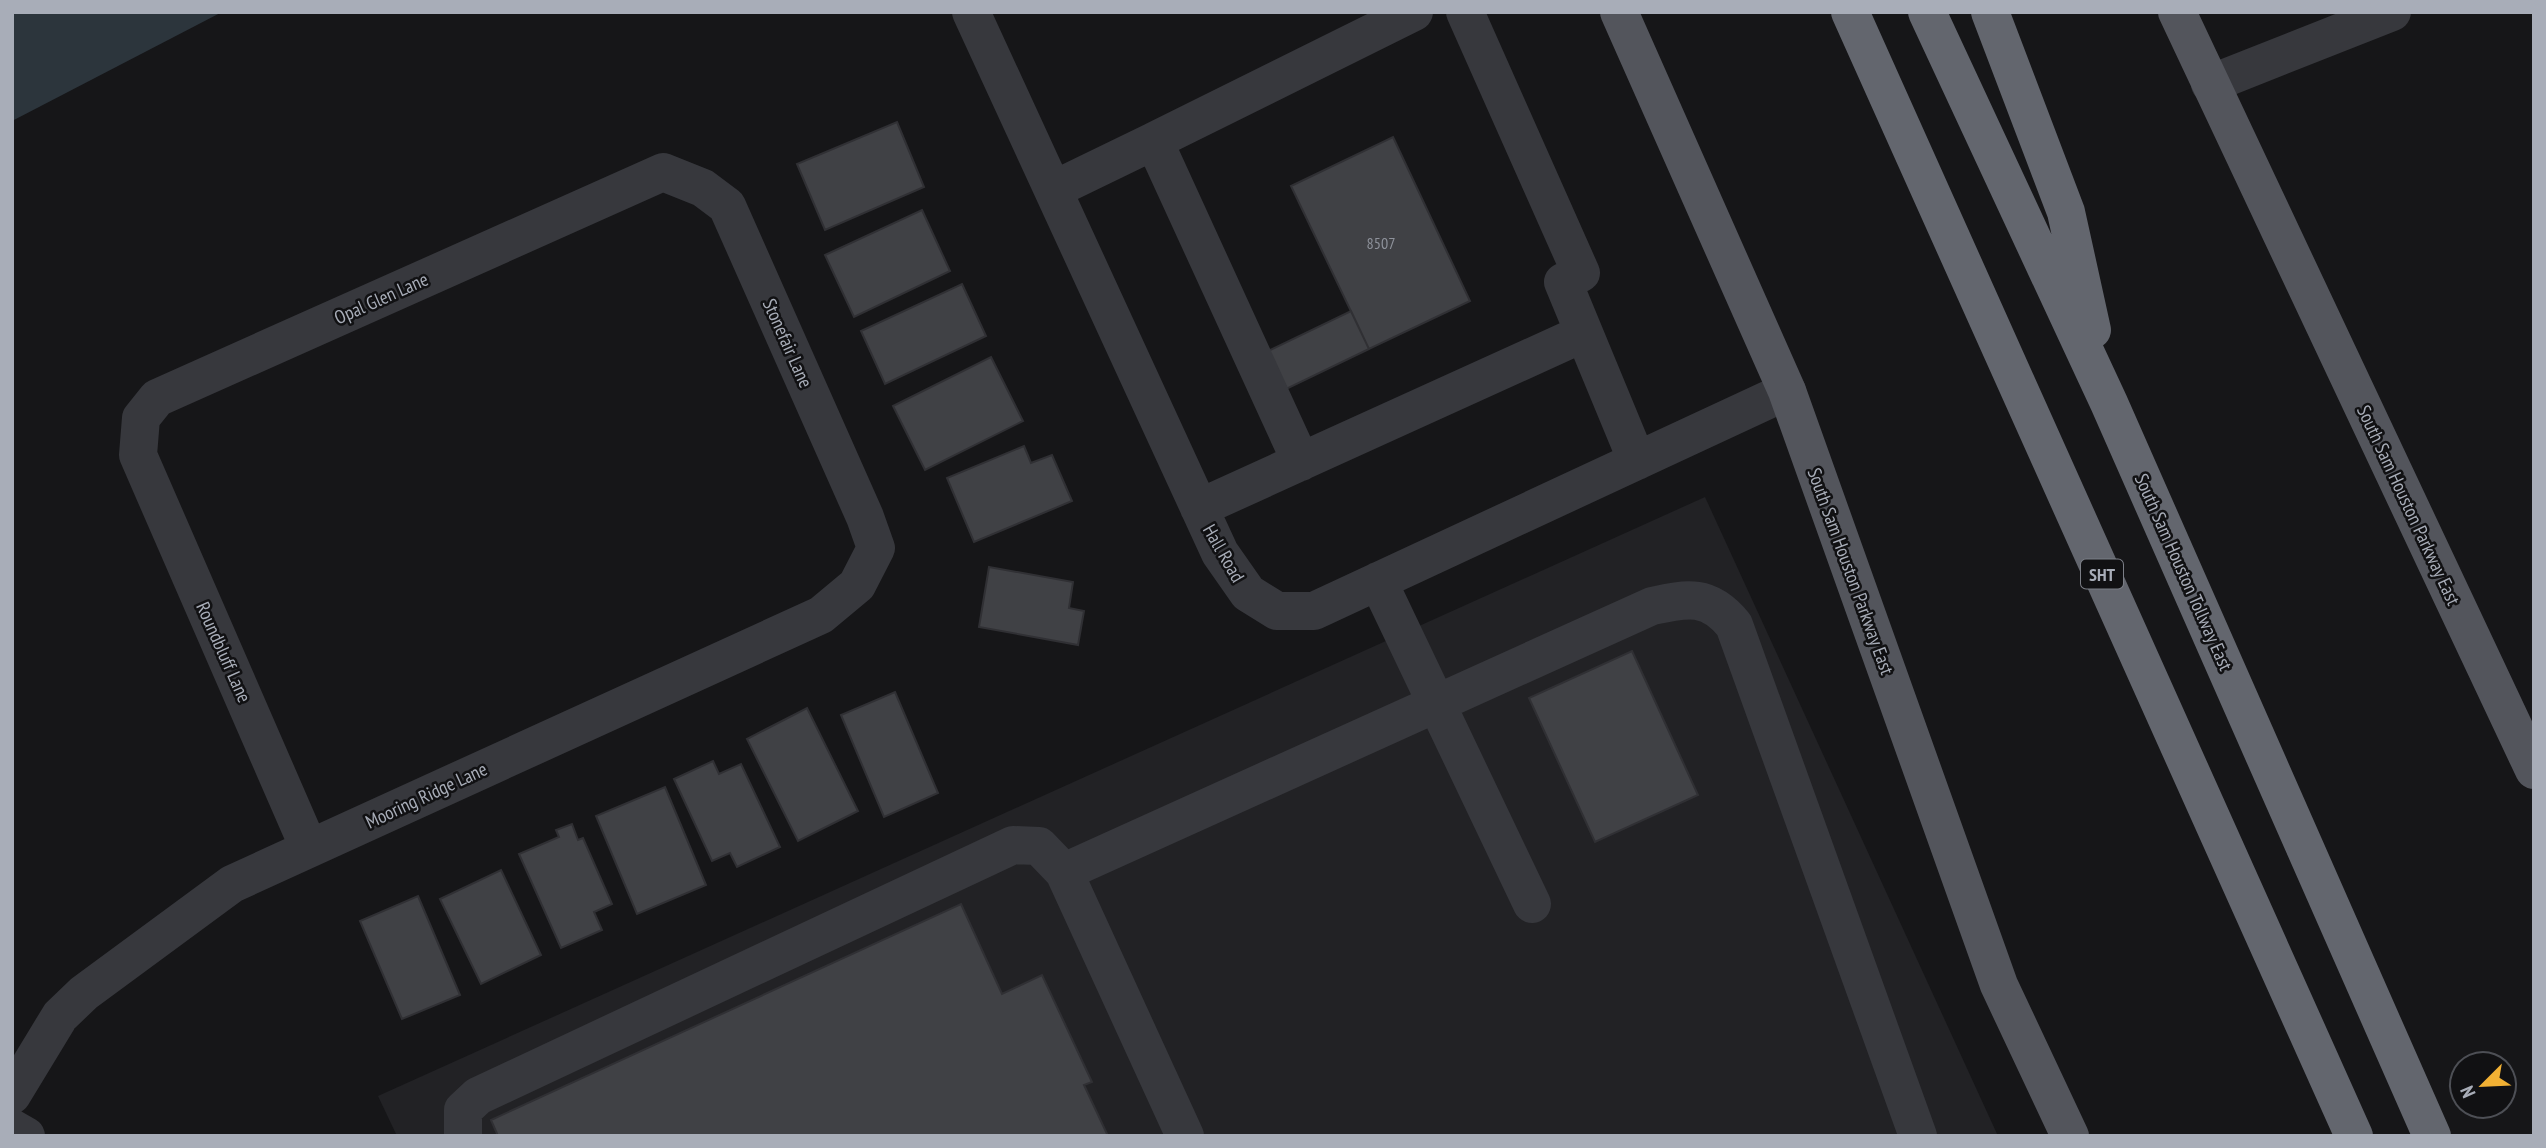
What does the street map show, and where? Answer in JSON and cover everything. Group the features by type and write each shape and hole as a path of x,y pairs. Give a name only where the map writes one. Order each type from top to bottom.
{"highway":[{"name":"SHT","path":"1850,12 2354,1136"},
{"name":"South Sam Houston Tollway East","path":"1927,12 2109,403 2432,1136"},
{"path":"1990,12 2066,212 2109,403"}],"main road":[{"name":"South Sam Houston Parkway East","path":"1619,12 1787,391 1999,985 2070,1136"},
{"name":"South Sam Houston Parkway East","path":"2177,12 2534,770"}],"street":[{"name":"Hall Road","path":"971,12 1220,553 1248,593 1277,611 1314,611 1787,391"},
{"path":"1053,190 1415,12"},
{"path":"1465,12 1581,273 1563,282 1637,461"},
{"path":"2210,84 2392,12"},
{"path":"1154,141 1301,462"},
{"name":"Opal Glen Lane","path":"138,455 141,418 157,398 663,172"},
{"name":"Stonefair Lane","path":"663,172 703,188 727,206 865,517 876,548"},
{"path":"1199,508 1584,332"},
{"name":"Roundbluff Lane","path":"138,455 309,848"},
{"name":"Mooring Ridge Lane","path":"12,1095 60,1016 84,993 232,884 821,615 857,585 876,548"},
{"path":"1378,581 1532,904"},
{"path":"1064,872 1652,606 1679,600 1705,601 1722,610 1734,625 1918,1136"},
{"path":"463,1136 463,1110 478,1096 1013,845 1039,846 1064,872 1185,1136"},
{"path":"12,1128 26,1136"}],"shaded area":[{"path":"12,12 222,12 12,121"},
{"path":"1705,497 1998,1136 397,1136 378,1096"}],"building":[{"path":"897,122 924,187 825,230 797,164"},
{"path":"1393,137 1470,301 1369,349 1291,186"},
{"path":"922,210 950,271 854,317 825,255"},
{"path":"962,284 986,336 885,384 861,331"},
{"path":"1351,311 1369,349 1280,392 1262,354"},
{"path":"991,357 1023,421 925,470 893,406"},
{"path":"1024,446 1031,463 1052,455 1072,501 974,542 947,478"},
{"path":"989,567 1073,582 1069,608 1084,611 1078,645 979,627"},
{"path":"1632,651 1698,795 1595,842 1529,698"},
{"path":"895,692 938,793 884,817 841,715"},
{"path":"807,708 858,811 798,841 747,739"},
{"path":"713,761 719,774 741,764 780,847 737,867 730,853 712,861 674,779"},
{"path":"665,787 706,885 637,914 596,816"},
{"path":"572,824 578,840 583,838 612,904 594,912 602,930 561,948 519,854 559,837 556,830"},
{"path":"501,870 541,955 481,984 440,899"},
{"path":"418,896 460,995 402,1019 360,921"},
{"path":"961,904 1002,994 1042,975 1092,1082 1084,1085 1108,1136 498,1136 491,1120"}]}
